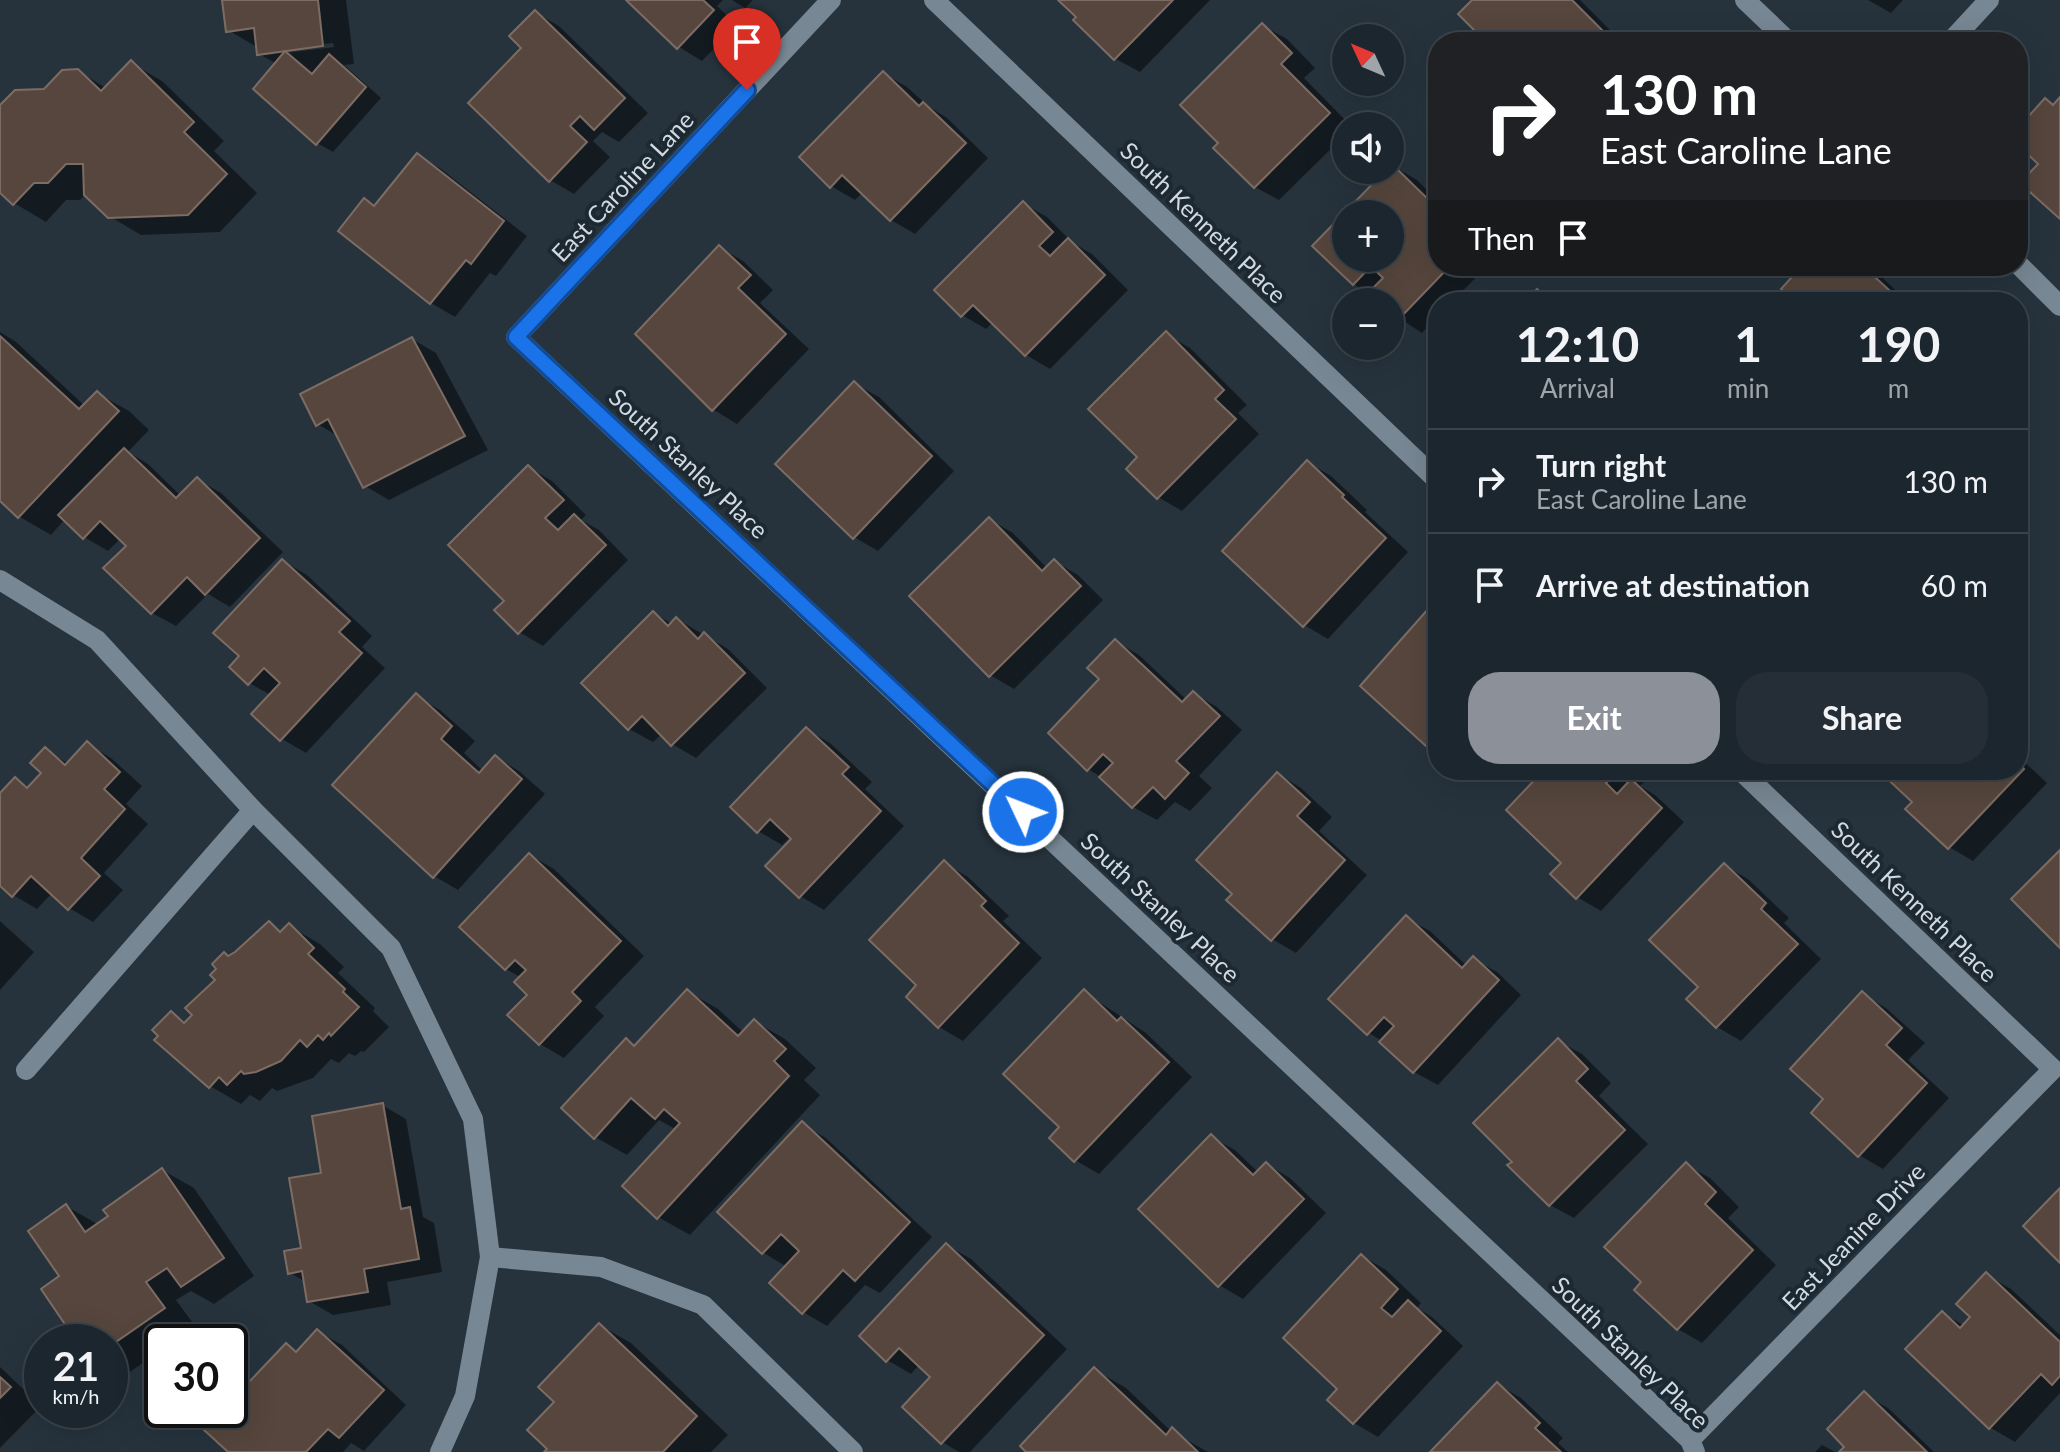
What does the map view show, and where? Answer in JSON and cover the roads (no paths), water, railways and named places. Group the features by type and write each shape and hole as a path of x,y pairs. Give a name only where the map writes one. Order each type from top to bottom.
{"street":[{"name":"East Caroline Lane","path":"516,337 831,0"},
{"name":"South Kenneth Place","path":"934,0 1428,471"},
{"path":"1745,0 1779,32"},
{"path":"1959,32 1989,0"},
{"path":"2028,274 2060,306"},
{"name":"South Stanley Place","path":"516,337 1693,1446"},
{"path":"0,580 97,640 253,810 391,948 473,1119 490,1257 465,1396 440,1452"},
{"name":"South Kenneth Place","path":"1750,780 2053,1069"},
{"path":"26,1070 253,810"},
{"name":"East Jeanine Drive","path":"1693,1446 2053,1069"},
{"path":"490,1257 601,1267 703,1305 853,1452"}]}
